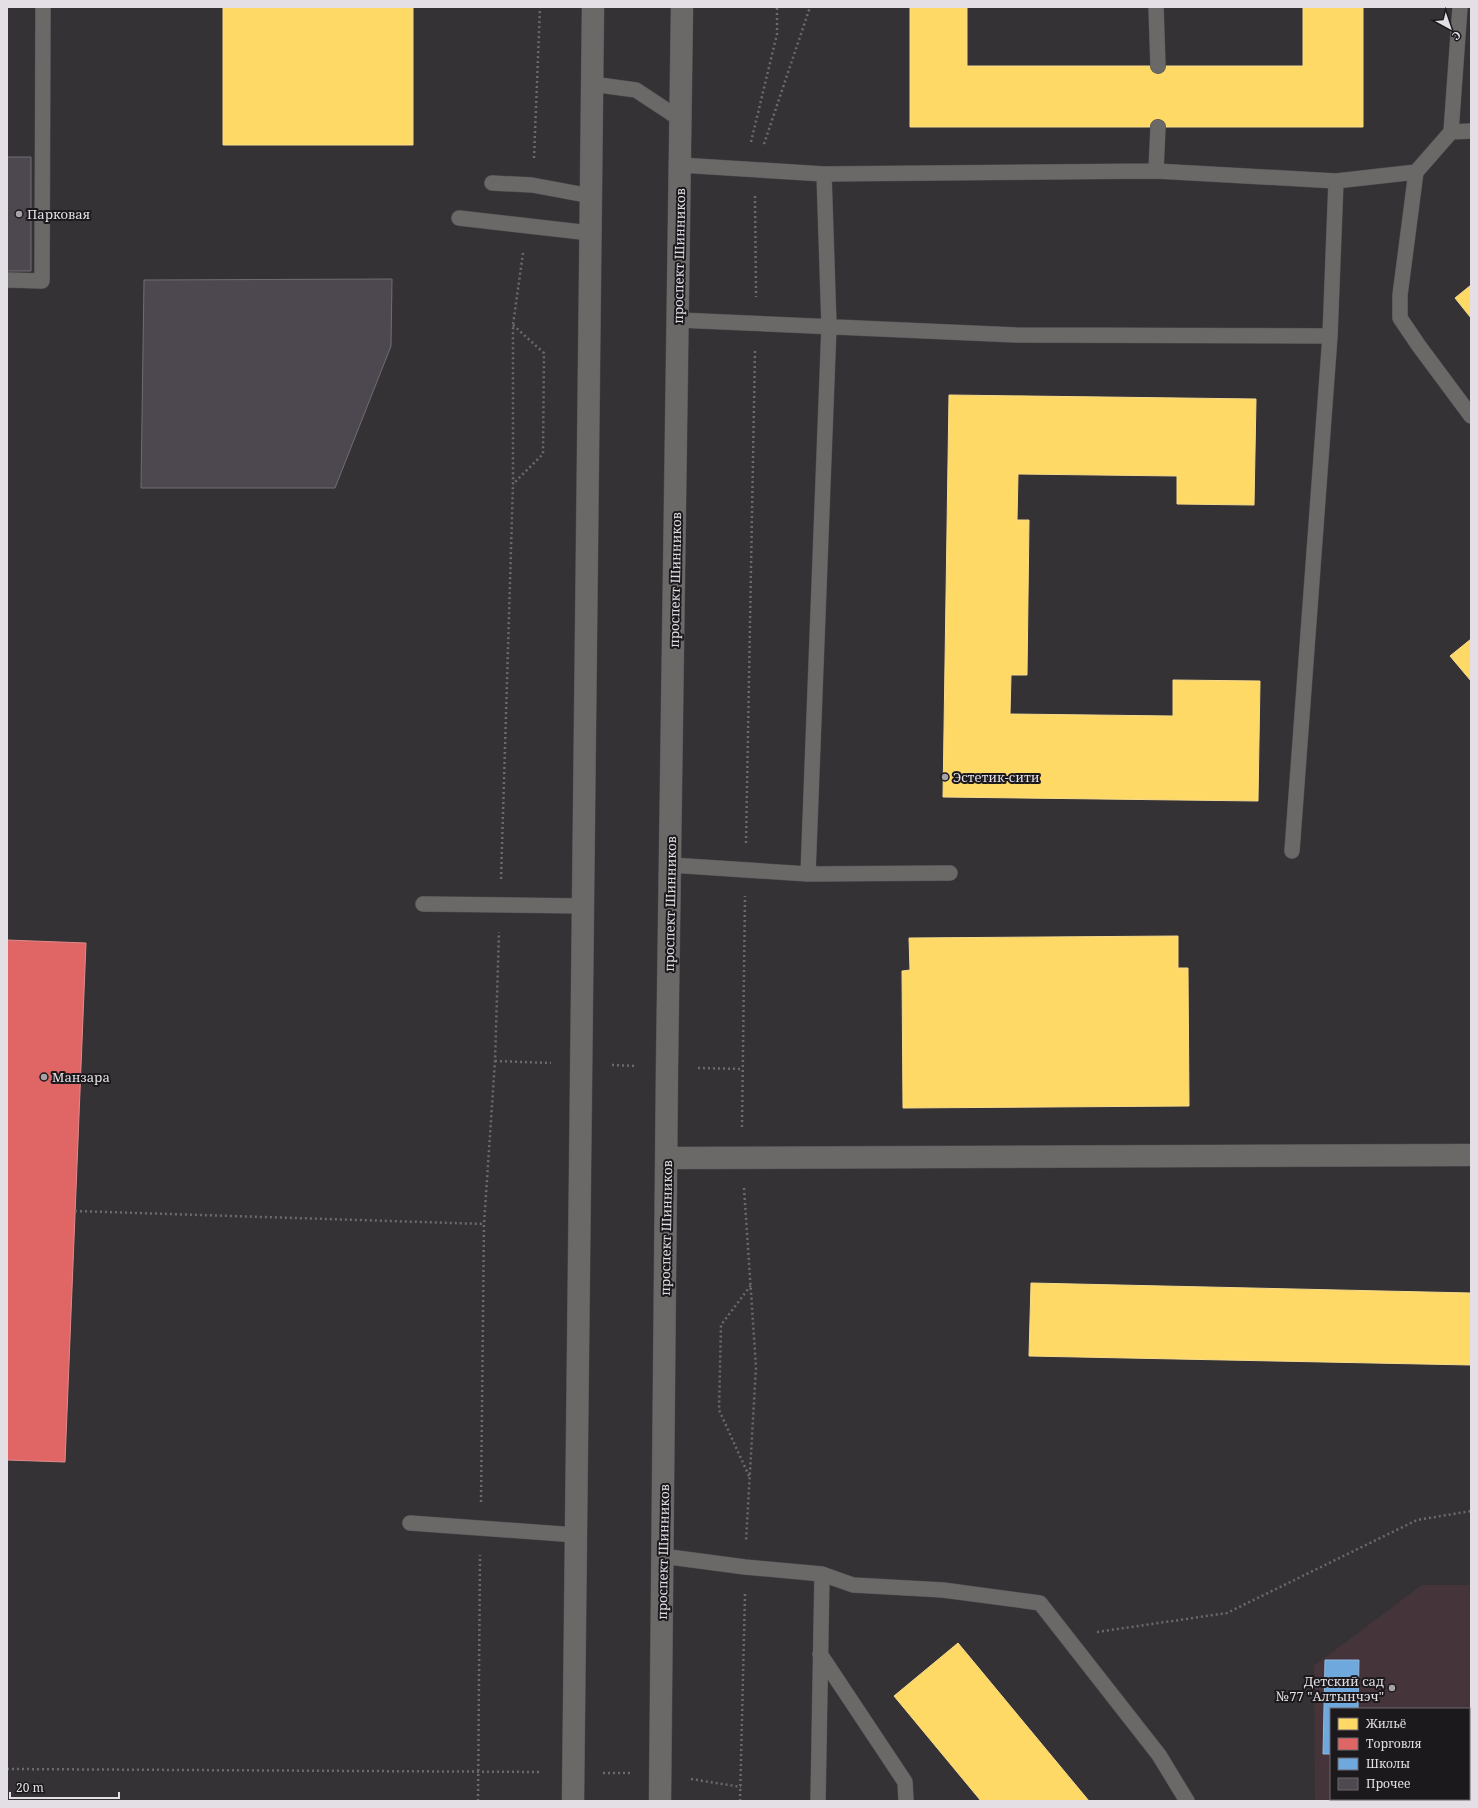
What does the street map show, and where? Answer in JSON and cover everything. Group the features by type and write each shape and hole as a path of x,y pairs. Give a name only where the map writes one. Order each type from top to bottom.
{"street":[{"path":"573,1801 593,7"},
{"name":"проспект Шинников","path":"660,1801 667,1067 682,7"},
{"path":"667,1158 1471,1155"}],"lane":[{"path":"7,280 42,281 43,7"},
{"path":"1156,7 1158,66"},
{"path":"1460,7 1451,132 1416,172 1400,295 1400,318 1471,416"},
{"path":"592,84 636,90 680,119"},
{"path":"1156,171 1158,127"},
{"path":"1451,132 1471,132"},
{"path":"680,165 824,174 1156,171 1336,181 1416,172"},
{"path":"808,874 829,326 824,174"},
{"path":"1292,851 1330,336 1336,181"},
{"path":"492,183 532,186 591,196"},
{"path":"459,218 590,233"},
{"path":"678,320 1016,335 1330,336"},
{"path":"671,865 808,874 950,873"},
{"path":"424,904 583,906"},
{"path":"410,1523 576,1534"},
{"path":"662,1556 745,1567 822,1574 853,1585 943,1590 1040,1603 1159,1755 1187,1801"},
{"path":"818,1801 822,1574"},
{"path":"820,1654 905,1782 906,1801"}],"path":[{"path":"740,1801 745,1567 756,1367 742,1158 756,323 754,170 750,139 777,34 777,7"},
{"path":"754,170 784,89 810,7"},
{"path":"513,325 544,353 543,454 513,484"},
{"path":"495,1060 743,1069"},
{"path":"75,1211 484,1224"},
{"path":"750,1477 719,1410 722,1325 751,1284"},
{"path":"1066,1636 1227,1613 1417,1520 1471,1511"},
{"path":"7,1769 573,1772 660,1774 741,1787"}],"shaded area":[{"name":"Детский сад №77 \"Алтынчэч\"","path":"1422,1585 1471,1585 1471,1801 1315,1801 1314,1666"}],"building: Жильё":[{"path":"223,7 413,7 413,145 223,145"},
{"path":"910,7 967,7 967,66 1303,66 1303,7 1363,7 1363,127 910,127"},
{"path":"1471,285 1471,318 1455,298"},
{"path":"949,395 1256,399 1254,505 1177,504 1177,476 1018,474 1017,520 1029,520 1027,675 1011,675 1010,714 1173,716 1173,680 1260,681 1258,801 943,797"},
{"path":"1471,639 1471,681 1450,656"},
{"path":"1178,936 1178,968 1188,968 1189,1106 903,1108 902,971 910,970 909,938"},
{"path":"1031,1283 1471,1293 1471,1365 1029,1356"},
{"path":"958,1643 1089,1801 981,1801 894,1696"}],"building: Торговля":[{"name":"Манзара","path":"7,940 86,943 65,1462 7,1460"}],"building: Школы":[{"path":"1325,1660 1359,1660 1358,1708 1330,1708 1330,1754 1323,1754"}],"building: Прочее":[{"name":"Парковая","path":"7,157 31,157 31,271 7,271"},
{"path":"392,279 391,346 335,488 141,488 144,280"}],"place":[{"name":"Парковая","path":"19,214"},
{"name":"Эстетик-сити","path":"945,777"},
{"name":"Манзара","path":"44,1077"},
{"name":"Детский сад №77 \"Алтынчэч\"","path":"1392,1688"}]}
